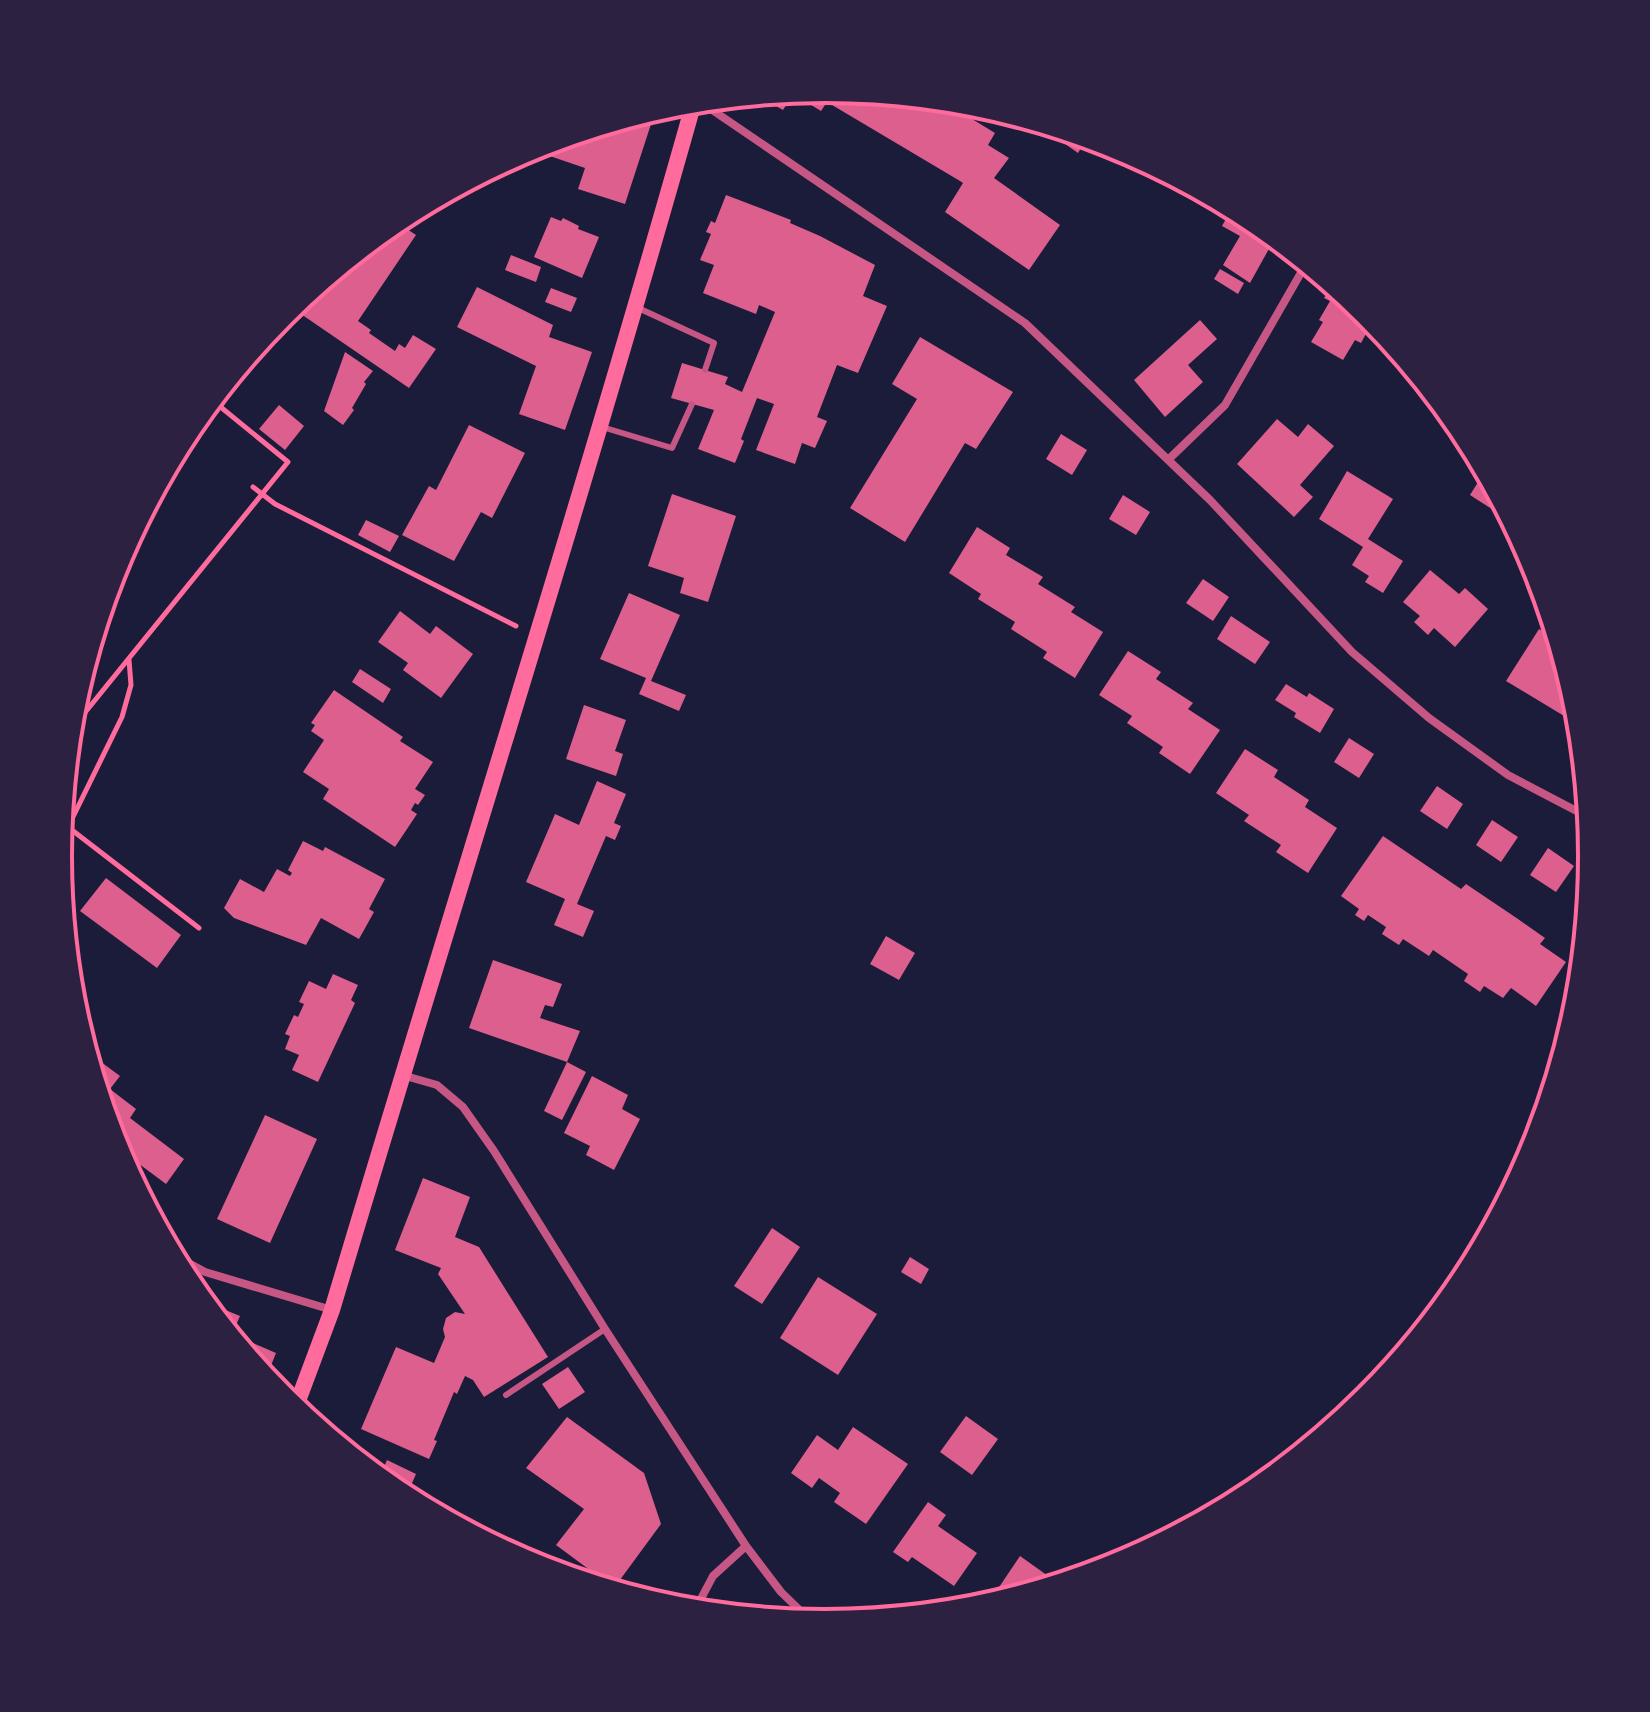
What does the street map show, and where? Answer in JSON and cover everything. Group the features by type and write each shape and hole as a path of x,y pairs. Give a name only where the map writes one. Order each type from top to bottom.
{"main road":[{"path":"300,1395 332,1310 535,635 601,427 692,115"}],"street":[{"path":"710,112 1025,323 1169,459 1352,652 1429,718 1508,775 1576,811"},
{"path":"1169,459 1225,405 1301,273"},
{"path":"402,1075 437,1085 463,1107 746,1546 781,1592 797,1608"},
{"path":"194,1266 332,1310"},
{"path":"701,1599 713,1576 746,1546"}],"lane":[{"path":"636,307 714,343 705,370"},
{"path":"601,427 672,448 692,404"},
{"path":"506,1395 605,1329"}],"path":[{"path":"85,712 288,462 221,407"},
{"path":"253,487 275,504 535,635"},
{"path":"74,815 122,717 131,685 129,659"},
{"path":"73,831 199,928"}],"building":[{"path":"826,103 821,111 809,104"},
{"path":"829,103 923,109 968,116 995,133 988,145 1009,158 994,178 1060,225 1029,270 945,212 963,183"},
{"path":"651,124 625,204 578,189 585,168 549,156"},
{"path":"1061,141 1081,148 1078,153"},
{"path":"726,195 791,220 790,223 875,265 863,296 887,306 858,373 837,365 817,417 827,421 815,448 802,443 795,464 756,450 774,404 757,398 735,463 698,449 714,410 671,398 682,363 728,377 725,384 742,392 775,312 759,305 756,314 703,293 714,265 700,260 711,234 706,232 711,221 715,223"},
{"path":"551,217 561,221 563,218 579,226 578,229 599,237 582,278 534,257"},
{"path":"1226,219 1269,249 1250,283 1223,265 1240,236 1222,226"},
{"path":"408,230 416,235 358,321 395,351 399,344 405,348 413,335 436,349 409,388 302,315 367,259"},
{"path":"511,255 541,267 536,282 505,270"},
{"path":"1220,269 1244,283 1238,294 1214,279"},
{"path":"477,287 553,325 549,337 592,352 565,430 519,414 536,366 457,327"},
{"path":"551,288 577,298 571,312 545,302"},
{"path":"1326,295 1366,334 1361,343 1355,340 1343,360 1311,342 1323,322 1319,320 1330,301 1324,298"},
{"path":"1200,320 1217,339 1188,365 1203,382 1165,417 1134,380"},
{"path":"920,337 1013,392 976,449 965,443 905,542 850,508 917,399 892,384"},
{"path":"345,352 373,371 364,382 366,384 352,408 354,410 343,425 324,411"},
{"path":"279,405 304,426 285,450 259,429"},
{"path":"1277,419 1298,437 1308,424 1334,446 1300,485 1313,497 1294,517 1237,464"},
{"path":"469,425 525,453 492,518 481,512 454,561 402,535 429,486 436,490"},
{"path":"1061,434 1087,450 1072,475 1046,459"},
{"path":"1347,471 1393,499 1368,539 1403,561 1383,593 1365,582 1369,576 1352,565 1363,547 1319,519"},
{"path":"1478,482 1493,510 1470,495"},
{"path":"672,494 736,516 708,602 680,593 684,578 648,566"},
{"path":"1123,495 1150,512 1136,535 1109,519"},
{"path":"366,520 399,536 390,552 358,535"},
{"path":"977,527 1010,548 1006,555 1043,577 1038,584 1075,607 1071,612 1103,632 1075,678 1043,658 1047,652 1011,629 1015,622 978,599 981,594 949,573"},
{"path":"1430,570 1459,594 1465,588 1488,609 1455,647 1434,628 1428,635 1414,622 1420,616 1403,602"},
{"path":"1203,579 1229,597 1213,621 1186,603"},
{"path":"629,593 680,615 651,681 686,695 679,711 639,694 646,678 600,659"},
{"path":"400,611 430,634 436,626 473,654 441,698 403,670 408,663 378,642"},
{"path":"1231,616 1270,642 1255,664 1217,639"},
{"path":"1539,629 1543,632 1565,717 1506,681"},
{"path":"1128,651 1161,672 1156,679 1193,703 1188,709 1220,730 1190,774 1159,753 1163,747 1127,723 1132,716 1099,695"},
{"path":"360,669 391,689 383,703 352,682"},
{"path":"1286,684 1307,697 1309,693 1334,709 1320,733 1294,717 1296,713 1275,700"},
{"path":"334,690 403,737 400,741 433,762 415,789 425,795 411,810 417,814 395,847 323,799 329,789 303,772 324,740 311,731 315,725 311,723"},
{"path":"584,705 626,720 615,751 623,754 616,776 566,759"},
{"path":"1349,738 1374,754 1359,778 1334,762"},
{"path":"1245,749 1278,770 1274,777 1309,800 1305,807 1337,828 1308,873 1276,852 1281,845 1244,821 1249,815 1216,793"},
{"path":"597,781 626,794 614,823 621,826 615,840 606,836 577,904 594,911 583,937 554,925 565,899 526,882 555,814 579,825"},
{"path":"1437,786 1463,804 1447,829 1420,811"},
{"path":"1492,820 1518,837 1501,862 1476,845"},
{"path":"1383,836 1461,889 1466,884 1545,938 1540,944 1566,962 1536,1006 1511,988 1503,998 1484,986 1480,992 1464,981 1468,974 1433,950 1429,956 1403,939 1399,945 1382,934 1386,927 1368,915 1364,921 1355,915 1359,909 1341,896"},
{"path":"303,841 323,851 325,847 385,879 369,909 374,912 359,939 321,918 306,945 234,918 224,908 240,879 264,892 277,869 290,876 292,873 288,870"},
{"path":"1548,848 1574,866 1556,892 1530,875"},
{"path":"106,878 181,935 157,968 80,911"},
{"path":"886,936 915,953 899,980 870,964"},
{"path":"493,960 562,984 553,1007 545,1005 540,1018 580,1031 567,1062 469,1028"},
{"path":"333,974 358,985 351,1000 355,1003 318,1082 292,1070 299,1055 285,1049 290,1036 285,1034 294,1015 298,1017 304,1004 299,1002 309,981 326,989"},
{"path":"101,1062 120,1076 110,1089 136,1109 130,1118 184,1159 166,1184 138,1163 112,1098"},
{"path":"567,1062 586,1072 562,1120 544,1111"},
{"path":"592,1076 628,1095 622,1109 640,1119 614,1170 586,1155 590,1146 564,1133"},
{"path":"265,1115 317,1139 270,1243 217,1219"},
{"path":"423,1178 470,1197 455,1237 479,1247 548,1357 484,1397 473,1380 465,1376 457,1394 454,1392 429,1459 361,1429 396,1347 434,1363 445,1337 443,1329 446,1318 455,1312 465,1314 438,1274 441,1268 395,1250"},
{"path":"772,1228 800,1247 762,1304 734,1286"},
{"path":"910,1257 929,1269 921,1284 901,1272"},
{"path":"818,1277 877,1314 838,1375 780,1338"},
{"path":"225,1310 240,1316 236,1324"},
{"path":"251,1342 276,1353 271,1365"},
{"path":"568,1367 585,1392 559,1409 542,1384"},
{"path":"966,1416 998,1439 972,1475 940,1452"},
{"path":"567,1417 644,1473 661,1524 620,1580 592,1572 556,1545 584,1509 526,1468"},
{"path":"853,1427 908,1464 866,1524 834,1502 840,1493 819,1478 812,1488 791,1473 817,1435 838,1450"},
{"path":"387,1460 416,1474 411,1485 407,1482 385,1466"},
{"path":"928,1502 946,1515 938,1526 977,1553 954,1586 912,1557 908,1562 893,1552"},
{"path":"1020,1556 1047,1575 1020,1583 998,1588"}]}
